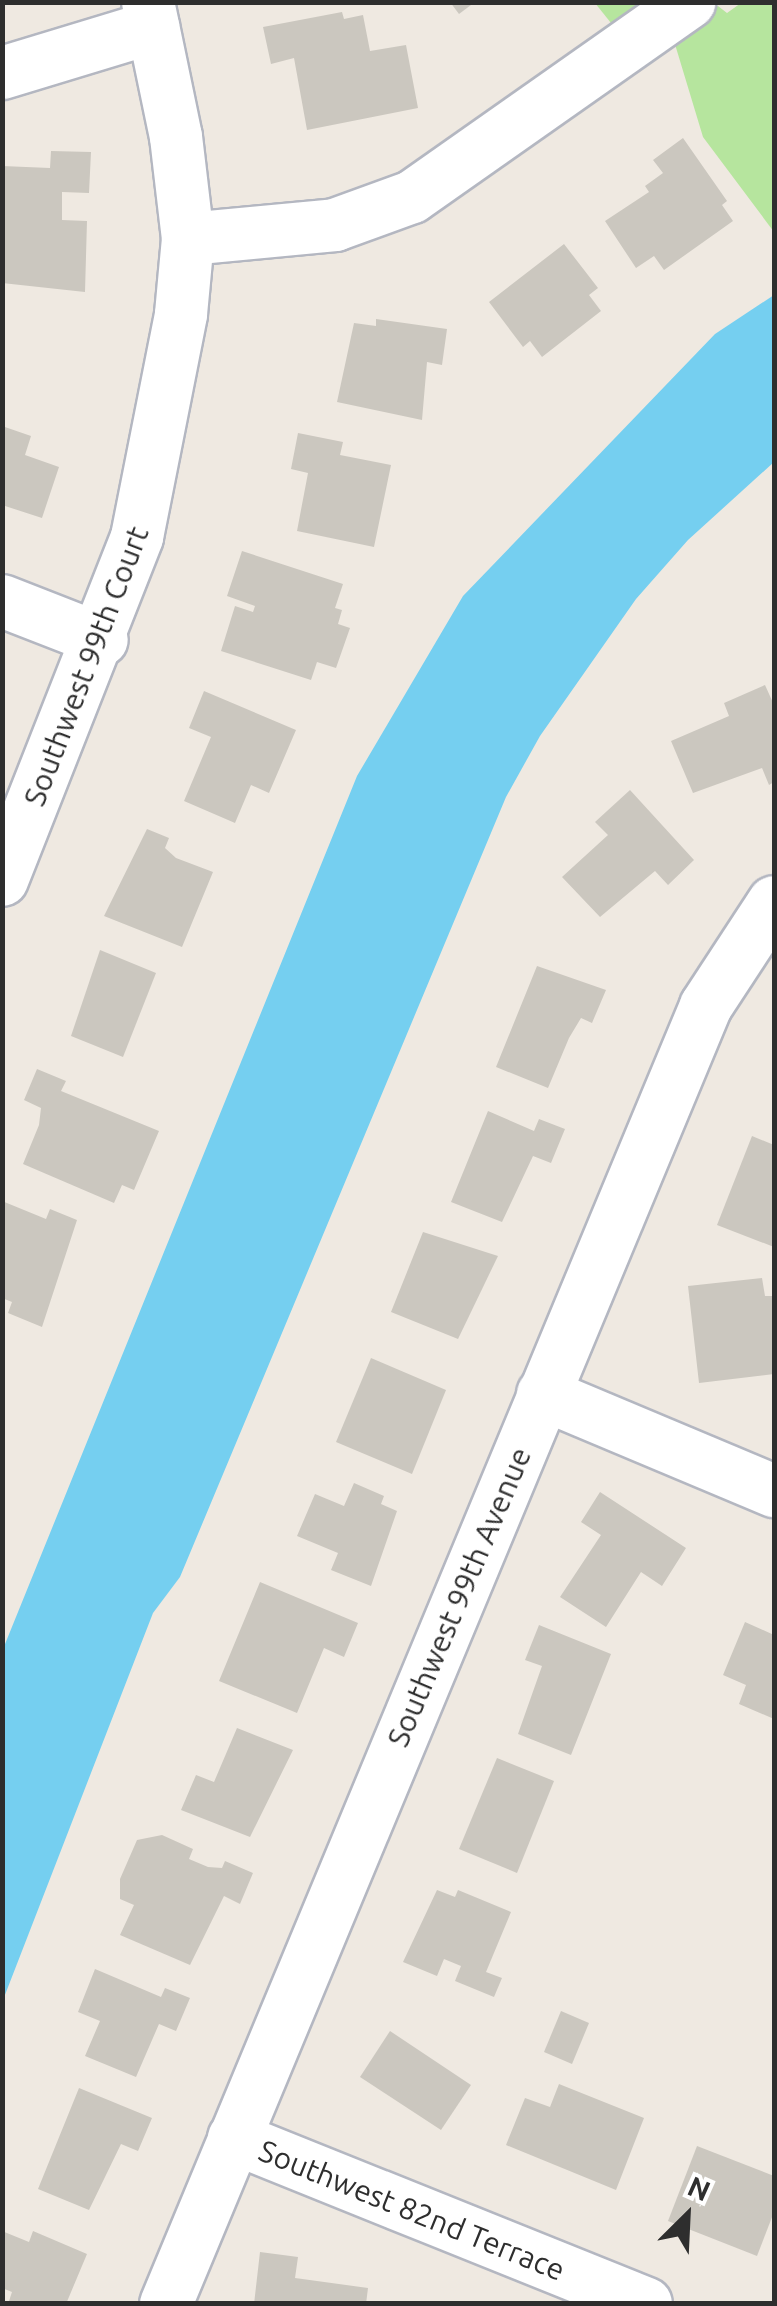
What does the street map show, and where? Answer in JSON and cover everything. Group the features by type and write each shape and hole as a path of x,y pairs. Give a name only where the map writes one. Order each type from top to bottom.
{"street":[{"path":"188,239 335,225 412,197 689,2"},
{"path":"2,73 151,15"},
{"name":"Southwest 99th Court","path":"2,880 102,640 150,483 188,239 151,15"},
{"path":"2,601 102,640"},
{"name":"Southwest 99th Avenue","path":"166,2304 706,1006 774,902"},
{"path":"543,1394 774,1491"},
{"name":"Southwest 82nd Terrace","path":"234,2138 646,2304"}],"green space":[{"path":"595,3 649,3 615,28"},
{"path":"741,3 774,3 774,232 703,137 674,41 718,6 727,13"}],"water":[{"path":"774,295 774,462 688,540 636,599 540,736 506,797 180,1577 153,1613 3,2000 3,1649 357,776 463,596 715,334"}],"building":[{"path":"450,2 475,2 459,14"},
{"path":"342,12 344,19 363,15 370,51 406,45 418,108 307,130 294,58 271,64 263,27"},
{"path":"683,138 727,201 722,205 733,221 664,270 654,256 636,268 605,221 649,192 645,186 663,173 653,160"},
{"path":"51,151 91,152 89,193 62,192 62,220 87,221 85,292 2,283 2,166 50,168"},
{"path":"564,244 598,288 589,295 601,311 542,357 530,341 523,347 489,302"},
{"path":"376,319 447,329 442,365 427,362 422,420 337,402 354,323 376,326"},
{"path":"2,426 31,436 25,455 59,467 42,518 2,505"},
{"path":"298,433 343,442 340,455 391,465 374,547 297,531 308,473 291,469"},
{"path":"242,551 343,584 335,608 342,610 338,624 350,628 336,668 317,662 311,680 221,651 235,606 253,612 255,606 227,596"},
{"path":"765,685 774,705 774,782 769,785 762,768 693,793 671,741 729,716 724,703"},
{"path":"204,691 296,730 269,793 251,785 235,823 184,801 211,737 189,728"},
{"path":"630,790 694,860 668,885 655,871 600,917 562,877 608,835 595,822"},
{"path":"147,829 169,838 165,848 176,858 213,872 182,947 104,916"},
{"path":"100,950 156,973 123,1057 71,1036"},
{"path":"537,966 606,990 592,1023 581,1018 569,1038 548,1088 496,1067"},
{"path":"37,1069 66,1081 61,1091 159,1131 134,1190 122,1185 114,1203 23,1164 39,1125 41,1108 24,1100"},
{"path":"488,1111 534,1131 539,1119 565,1129 551,1163 533,1156 502,1222 451,1202"},
{"path":"752,1136 774,1145 774,1247 717,1225"},
{"path":"2,1201 46,1219 50,1209 77,1220 42,1327 8,1313 12,1302 2,1298"},
{"path":"423,1232 498,1256 458,1339 391,1312"},
{"path":"762,1278 765,1296 772,1296 774,1374 699,1383 688,1286"},
{"path":"371,1358 446,1390 412,1474 336,1442"},
{"path":"354,1483 384,1496 381,1504 397,1511 371,1586 331,1570 338,1553 297,1536 315,1494 344,1506"},
{"path":"600,1492 686,1548 662,1586 641,1572 606,1627 560,1597 601,1535 581,1522"},
{"path":"260,1582 358,1623 344,1657 324,1648 297,1713 219,1681"},
{"path":"745,1622 774,1635 774,1719 739,1704 746,1685 723,1675"},
{"path":"539,1625 611,1654 571,1755 518,1734 542,1666 525,1660"},
{"path":"237,1728 293,1750 250,1837 181,1810 196,1775 214,1782"},
{"path":"497,1758 554,1781 517,1873 459,1849"},
{"path":"162,1835 193,1849 189,1859 208,1867 222,1868 225,1861 253,1873 240,1904 224,1896 190,1965 120,1935 134,1905 120,1899 120,1879 137,1840"},
{"path":"437,1890 455,1897 458,1890 511,1912 486,1972 502,1978 494,1997 455,1981 461,1966 444,1959 437,1976 403,1962"},
{"path":"95,1969 161,1997 165,1988 190,1998 176,2031 159,2024 136,2077 85,2056 100,2021 78,2012"},
{"path":"561,2011 589,2023 572,2064 544,2052"},
{"path":"390,2031 471,2085 441,2130 360,2077"},
{"path":"559,2084 644,2118 616,2190 506,2145 525,2098 550,2107"},
{"path":"79,2088 152,2118 138,2151 121,2144 89,2210 38,2189"},
{"path":"697,2146 774,2176 774,2212 757,2256 668,2221"},
{"path":"2,2231 29,2242 33,2231 87,2254 66,2304 8,2304 12,2292 2,2288"},
{"path":"260,2252 298,2257 295,2278 368,2288 366,2304 254,2304"}]}
